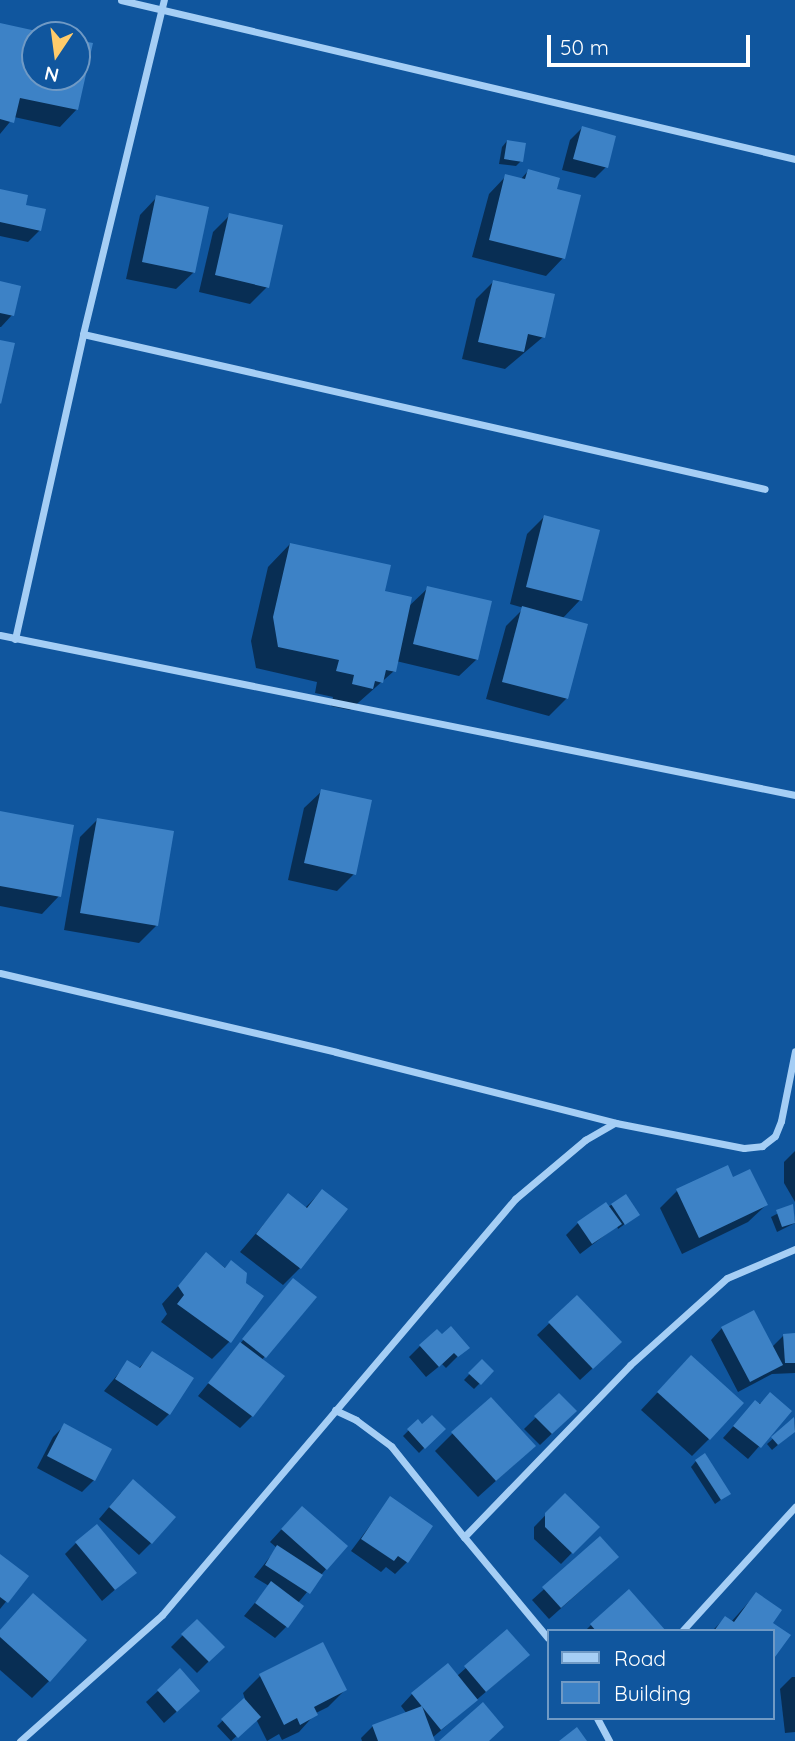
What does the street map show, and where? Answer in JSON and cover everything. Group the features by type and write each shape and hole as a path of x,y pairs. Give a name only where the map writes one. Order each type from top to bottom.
{"street":[{"path":"121,0 163,4 795,159"},
{"path":"15,639 83,334 163,4"},
{"path":"83,334 765,489"},
{"path":"0,635 795,795"},
{"path":"0,973 335,1052 616,1123 744,1148 762,1146 775,1136 781,1121 795,1051"},
{"path":"20,1741 162,1615 514,1199 585,1140 616,1123"},
{"path":"464,1537 630,1365 727,1278 795,1249"},
{"path":"335,1410 356,1420 391,1446 546,1636"},
{"path":"684,1629 795,1507"},
{"path":"599,1720 609,1741"}],"building":[{"path":"0,23 21,28 21,91 82,91 78,110 20,98 14,123 0,119"},
{"path":"582,126 616,136 608,168 573,159"},
{"path":"507,140 526,143 523,162 504,159"},
{"path":"528,169 560,178 557,189 581,195 565,259 489,240 505,174 525,179"},
{"path":"0,189 28,195 26,205 46,209 41,231 0,222"},
{"path":"156,195 209,207 195,273 142,262"},
{"path":"229,213 283,225 269,288 215,275"},
{"path":"493,280 555,294 545,338 528,334 524,352 478,342"},
{"path":"0,281 21,286 14,316 0,313"},
{"path":"0,340 15,343 1,404 0,403"},
{"path":"544,515 600,530 582,601 526,587"},
{"path":"290,543 391,565 385,591 412,597 396,672 386,670 383,683 375,681 373,689 352,684 354,675 336,671 339,660 278,647 273,617"},
{"path":"427,586 492,601 478,660 413,644"},
{"path":"522,606 588,624 568,699 502,682"},
{"path":"321,789 372,800 356,875 304,863"},
{"path":"0,811 74,825 61,897 0,886"},
{"path":"97,818 174,831 158,926 80,913"},
{"path":"728,1165 733,1177 750,1169 768,1205 699,1238 676,1189"},
{"path":"322,1189 348,1209 301,1269 256,1234 288,1193 307,1208"},
{"path":"626,1194 640,1215 625,1225 611,1204"},
{"path":"606,1202 622,1224 592,1244 577,1222"},
{"path":"793,1204 795,1223 782,1227 776,1210"},
{"path":"206,1252 225,1268 231,1260 247,1273 246,1283 264,1296 231,1343 177,1304 184,1295 178,1286"},
{"path":"293,1278 317,1297 266,1358 242,1339"},
{"path":"577,1295 622,1342 593,1369 548,1322"},
{"path":"754,1310 783,1365 750,1382 721,1327"},
{"path":"451,1326 470,1348 458,1357 454,1353 439,1367 419,1345 437,1329 442,1334"},
{"path":"795,1333 795,1363 785,1363 783,1334"},
{"path":"240,1342 285,1376 253,1417 208,1383"},
{"path":"152,1351 194,1378 170,1415 115,1379 127,1360 140,1368"},
{"path":"691,1355 744,1403 710,1440 657,1392"},
{"path":"482,1359 494,1371 481,1385 468,1373"},
{"path":"770,1392 792,1411 761,1448 733,1426 755,1400 760,1404"},
{"path":"559,1393 577,1411 552,1434 534,1416"},
{"path":"491,1397 536,1446 496,1481 451,1432"},
{"path":"432,1415 446,1429 425,1449 407,1429 418,1419 422,1424"},
{"path":"794,1417 795,1432 778,1445 771,1437"},
{"path":"64,1423 112,1449 95,1481 47,1456"},
{"path":"705,1453 731,1494 721,1500 695,1460"},
{"path":"133,1479 176,1517 152,1544 109,1507"},
{"path":"565,1493 600,1527 573,1554 545,1527 545,1513"},
{"path":"390,1496 433,1526 408,1563 398,1556 394,1561 361,1539"},
{"path":"302,1506 348,1546 327,1570 281,1529"},
{"path":"97,1524 137,1573 115,1590 75,1542"},
{"path":"600,1536 619,1557 561,1608 542,1587"},
{"path":"277,1545 323,1575 310,1594 265,1565"},
{"path":"0,1554 29,1576 8,1603 0,1597"},
{"path":"271,1581 304,1606 288,1628 255,1603"},
{"path":"629,1589 664,1629 594,1629 590,1624"},
{"path":"756,1592 782,1610 773,1623 791,1635 774,1658 774,1629 715,1629 725,1616 734,1622"},
{"path":"33,1593 87,1640 50,1682 0,1637 0,1630"},
{"path":"197,1619 225,1647 209,1662 181,1634"},
{"path":"507,1629 530,1655 486,1692 464,1666"},
{"path":"323,1642 347,1690 314,1707 318,1715 300,1725 297,1718 284,1725 259,1674"},
{"path":"448,1663 478,1700 441,1730 411,1693"},
{"path":"180,1668 200,1691 177,1712 157,1690"},
{"path":"244,1698 261,1717 238,1738 221,1719"},
{"path":"483,1702 504,1727 489,1741 439,1741"},
{"path":"422,1706 435,1741 378,1741 372,1725"},
{"path":"577,1727 587,1741 559,1741"}]}
